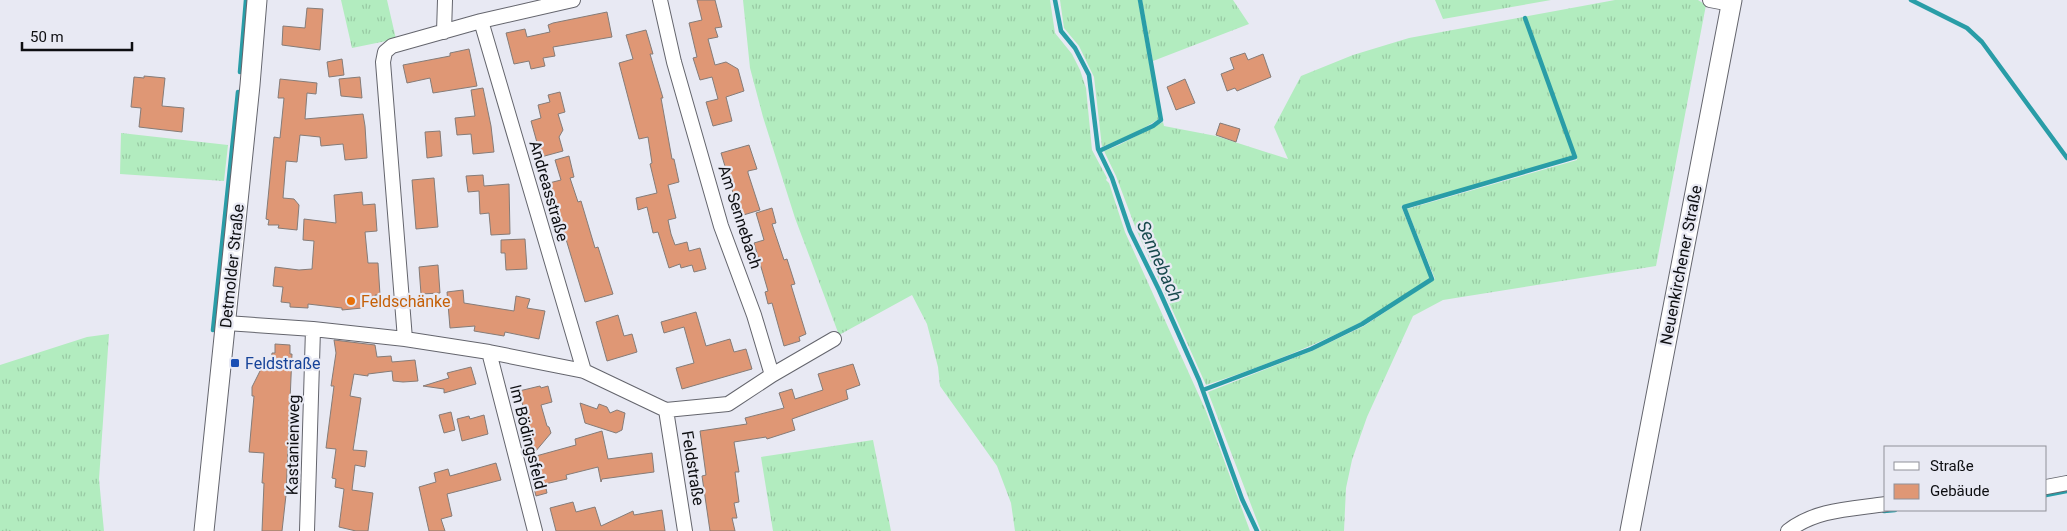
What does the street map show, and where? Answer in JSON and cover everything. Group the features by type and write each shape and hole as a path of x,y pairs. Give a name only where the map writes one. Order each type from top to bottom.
{"main road":[{"name":"Detmolder Straße","path":"204,531 257,0"},
{"name":"Neuenkirchener Straße","path":"1630,531 1731,2"}],"street":[{"path":"444,0 444,32"},
{"path":"405,339 383,62 385,52 392,46 481,21 573,0"},
{"name":"Am Sennebach","path":"660,0 674,62 721,226 754,315 772,375"},
{"path":"1710,0 1731,2"},
{"name":"Andreasstraße","path":"481,21 584,371"},
{"path":"226,323 313,329 405,339 489,352 584,371 666,410"},
{"name":"Kastanienweg","path":"307,531 313,329"},
{"path":"772,375 834,339"},
{"name":"Im Bödingsfeld","path":"489,352 534,531"},
{"name":"Feldstraße","path":"685,531 666,410 728,404 772,375"},
{"path":"2047,487 2067,483"},
{"path":"1788,531 1818,514 1884,504"}],"green space":[{"path":"341,0 387,0 396,39 352,48"},
{"path":"743,0 1050,0 1055,33 1072,54 1086,88 1092,150 1107,178 1106,180 1109,183 1125,232 1206,411 1250,531 1015,531 1011,503 997,466 940,386 938,367 927,324 912,295 839,335 795,218 763,117 750,68"},
{"path":"1060,0 1138,0 1159,119 1137,132 1102,147 1094,77 1079,46 1064,28"},
{"path":"1142,0 1233,0 1249,24 1153,61"},
{"path":"1435,0 1551,0 1443,19"},
{"path":"1615,0 1698,0 1706,5 1656,266 1443,300 1413,316 1367,417 1352,460 1346,488 1344,531 1261,531 1208,392 1312,351 1364,326 1435,279 1407,209 1577,160 1576,156 1401,206 1430,278 1377,313 1322,341 1245,372 1206,385 1136,229 1116,176 1104,151 1163,122 1164,126 1216,136 1288,159 1274,127 1301,76 1353,55 1409,38"},
{"path":"121,133 228,145 224,181 120,174"},
{"path":"109,334 99,479 104,531 0,531 0,365 87,337"},
{"path":"873,440 891,531 773,531 761,457"}],"building":[{"path":"697,0 715,0 722,27 715,28 718,37 708,39 715,65 726,62 738,69 744,91 726,97 732,121 713,126 706,102 718,99 712,77 700,80 693,58 697,57 689,23 702,20"},
{"path":"307,8 323,9 320,50 282,45 283,26 305,28"},
{"path":"607,12 612,37 553,47 555,56 543,58 545,66 531,69 529,61 514,64 506,33 525,29 527,37 550,32 548,25 553,23"},
{"path":"646,30 653,54 650,54 663,98 661,98 672,159 674,159 679,182 668,185 676,218 668,220 675,245 687,242 689,251 700,248 706,269 694,272 692,265 681,268 680,264 669,268 658,232 653,233 647,207 638,210 636,198 657,193 650,164 652,163 648,137 639,139 619,63 633,59 626,35"},
{"path":"469,49 477,86 433,93 430,78 407,83 403,65 450,56 450,53"},
{"path":"1245,53 1248,60 1263,54 1271,77 1237,91 1235,88 1227,91 1221,74 1234,69 1230,58"},
{"path":"342,59 344,75 329,77 327,62"},
{"path":"144,76 165,78 162,106 184,108 182,132 139,127 141,108 131,107 134,77 144,78"},
{"path":"360,77 362,98 341,96 339,79"},
{"path":"280,79 317,83 316,94 307,93 305,119 363,114 365,126 367,158 345,160 343,144 321,146 320,137 300,135 297,162 286,161 283,198 294,199 299,205 297,230 278,228 279,225 268,225 269,220 266,219 274,137 280,138 284,98 278,98"},
{"path":"1185,79 1195,103 1176,110 1167,87"},
{"path":"483,88 494,152 473,154 471,134 457,135 455,118 475,116 471,90"},
{"path":"560,92 565,112 558,114 563,130 559,137 563,151 541,157 531,121 541,118 538,105 550,102 548,95"},
{"path":"1220,123 1240,129 1236,142 1216,135"},
{"path":"440,131 442,156 427,158 425,132"},
{"path":"749,145 757,169 748,171 748,173 760,210 740,216 721,153"},
{"path":"569,156 574,177 570,178 578,202 581,201 595,248 598,247 613,294 585,302 549,183 561,180 555,160"},
{"path":"483,175 484,186 509,184 510,234 491,235 489,213 480,214 479,191 468,192 466,176"},
{"path":"434,178 438,227 416,229 412,180"},
{"path":"362,192 363,205 375,204 377,231 365,232 368,263 378,263 380,295 361,298 362,308 342,310 342,308 308,304 308,308 290,307 290,303 281,302 283,287 273,286 275,267 299,270 312,269 314,241 303,240 304,219 336,223 334,195"},
{"path":"772,208 776,223 772,224 784,260 787,259 795,284 791,285 806,334 799,337 800,341 784,346 772,303 768,304 765,292 768,291 754,243 764,240 756,213"},
{"path":"525,239 527,269 506,270 505,253 501,253 501,240"},
{"path":"438,265 440,293 421,294 419,267"},
{"path":"463,290 464,303 514,311 516,296 530,299 527,308 545,311 539,339 505,332 504,336 474,331 475,326 450,328 447,292"},
{"path":"696,312 706,346 730,339 734,352 746,349 752,369 682,389 676,368 694,363 684,327 664,333 661,322"},
{"path":"618,315 624,336 632,334 637,352 607,361 596,322"},
{"path":"334,340 375,345 377,357 391,356 392,362 415,360 418,381 393,381 392,371 368,374 368,376 354,374 350,396 361,398 353,450 367,451 365,467 355,465 352,490 373,493 368,531 356,531 339,527 344,489 335,487 336,479 332,478 336,449 326,448 334,386 331,386 336,353"},
{"path":"275,344 290,345 290,354 292,354 286,495 282,531 262,531 264,453 249,452 254,396 252,396 252,387 261,369 271,370 272,353 275,353"},
{"path":"853,364 860,385 846,390 848,399 792,419 795,430 767,439 766,437 734,442 739,472 735,472 739,502 734,503 737,518 732,518 735,531 710,531 702,476 706,475 700,431 747,424 745,418 784,408 779,393 792,389 795,399 823,390 818,374"},
{"path":"471,367 476,384 444,393 444,389 423,386 449,378 447,373"},
{"path":"540,386 541,388 548,386 552,402 541,405 551,433 535,452 519,391"},
{"path":"580,403 597,409 599,404 607,407 610,413 617,410 625,413 622,430 616,433 585,423"},
{"path":"451,412 455,430 444,433 439,415"},
{"path":"484,415 488,434 462,441 457,419 469,416 470,419"},
{"path":"602,431 608,459 652,453 654,472 602,479 601,482 598,467 566,475 567,479 545,484 547,493 536,496 533,484 542,482 536,456 576,445 575,439"},
{"path":"496,463 501,480 447,494 452,516 441,519 445,531 429,531 419,487 436,482 434,473 448,469 450,476"},
{"path":"573,502 576,512 595,507 601,526 633,511 634,515 662,510 665,531 556,531 550,508"}],"waterway":[{"path":"240,72 246,0"},
{"name":"Sennebach","path":"1055,0 1061,31 1075,48 1089,75 1098,149 1112,178 1130,231 1159,290 1199,380 1242,499 1257,531"},
{"path":"1099,151 1153,126 1161,120 1140,0"},
{"path":"1911,0 1967,28 1982,42 2067,158"},
{"path":"1203,390 1311,349 1362,324 1432,279 1404,207 1575,157 1525,18"},
{"path":"213,330 238,92"},
{"path":"2047,495 2067,491"}],"place":[{"name":"Feldschänke","path":"351,301"},
{"name":"Feldstraße","path":"235,363"}]}
